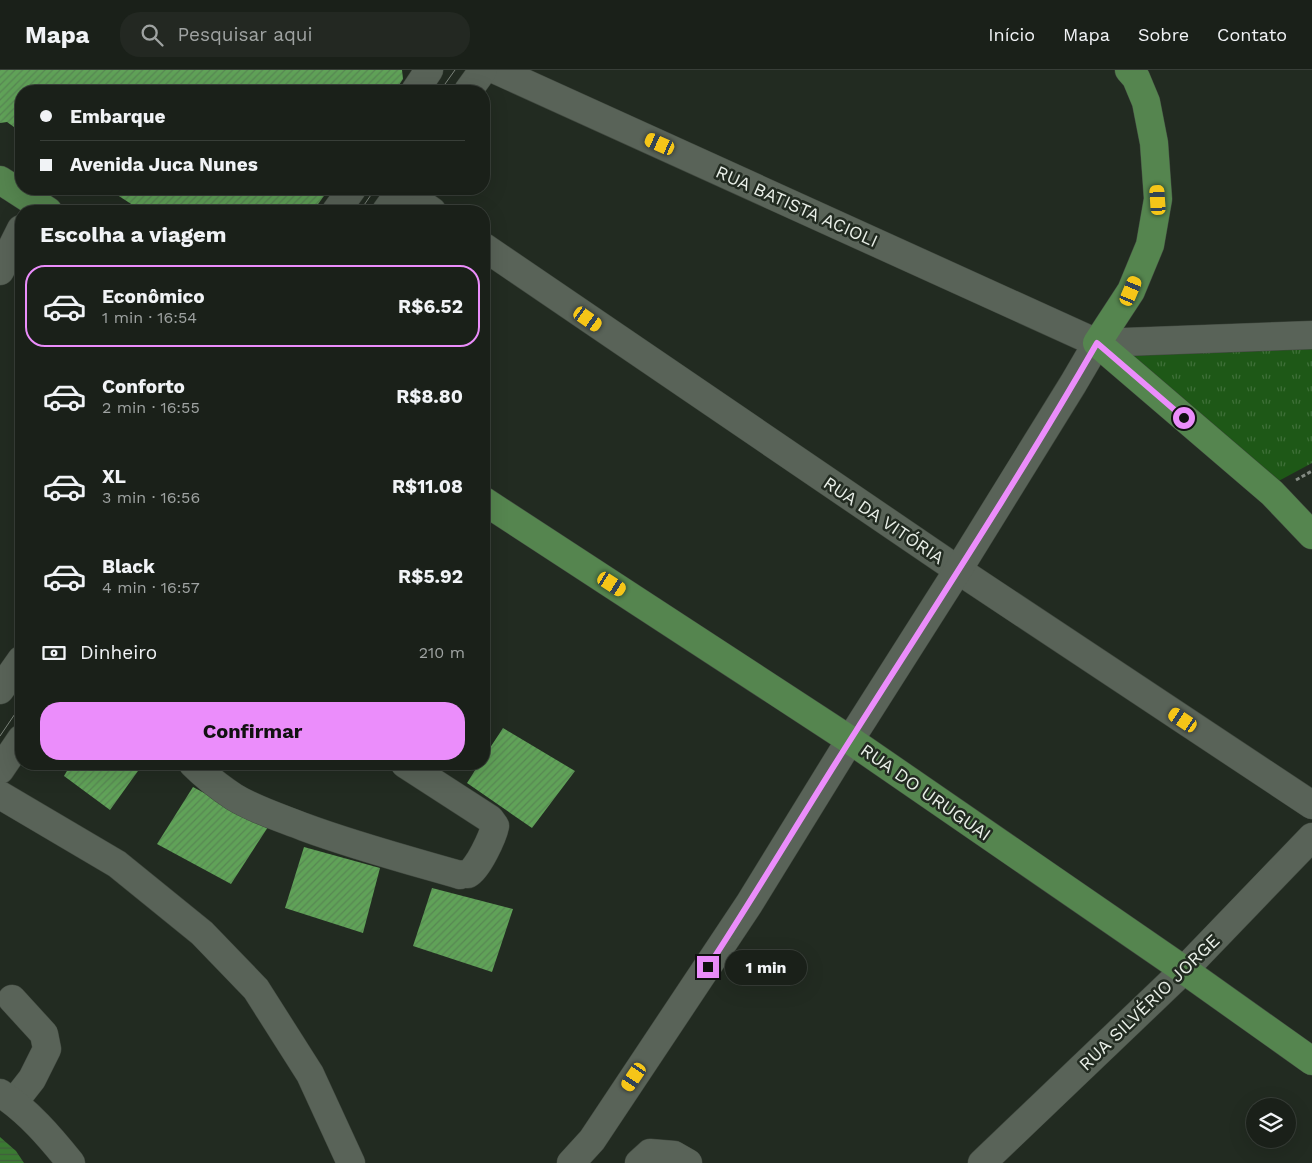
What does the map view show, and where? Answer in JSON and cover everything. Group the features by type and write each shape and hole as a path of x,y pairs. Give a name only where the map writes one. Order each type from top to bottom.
{"main road":[{"path":"1129,70 1136,78 1146,102 1154,143 1158,200 1150,245 1131,291 1097,343 1272,493 1312,535"},
{"path":"0,180 15,191"},
{"path":"20,195 33,205"},
{"name":"RUA DO URUGUAI","path":"490,504 850,740 1184,970 1312,1061"}],"street":[{"path":"419,85 429,70"},
{"path":"472,85 483,70"},
{"name":"RUA BATISTA ACIOLI","path":"496,70 1097,343"},
{"path":"396,197 417,205"},
{"path":"0,271 15,240"},
{"name":"RUA DA VITÓRIA","path":"490,251 958,570 1312,805"},
{"path":"571,1163 592,1140 749,904 1074,384 1097,343 1312,335"},
{"path":"0,690 15,669"},
{"path":"0,770 15,748"},
{"path":"199,770 235,798 280,818 400,859 460,874 468,874 474,869 494,835 495,826 490,819 414,770"},
{"path":"0,794 117,864 202,933 256,989 310,1074 351,1163"},
{"name":"RUA SILVÉRIO JORGE","path":"982,1163 1184,970 1312,837"},
{"path":"12,999 44,1034 47,1048 32,1079 7,1098 51,1138 71,1163"},
{"path":"640,1163 650,1153 674,1155 688,1163"}],"green space":[{"path":"1312,343 1312,463 1273,484 1133,355"}],"shaded area":[{"path":"0,1137 16,1151 24,1163 0,1163"}],"building":[{"path":"0,70 402,70 403,79 399,85 15,85 15,128 7,122 0,123"},
{"path":"117,195 325,195 317,205 133,205"},
{"path":"503,728 575,771 532,828 467,783 475,770 490,770 490,748"},
{"path":"68,770 139,770 110,810 64,776"},
{"path":"193,787 268,827 231,884 157,844"},
{"path":"304,847 380,868 363,933 285,908"},
{"path":"432,888 513,909 492,972 413,946"}],"tram line":[{"path":"444,85 455,70"},
{"path":"364,205 371,195"},
{"path":"0,736 15,714"}],"route":[{"path":"708,967 1074,384 1097,343 1184,418"}]}
